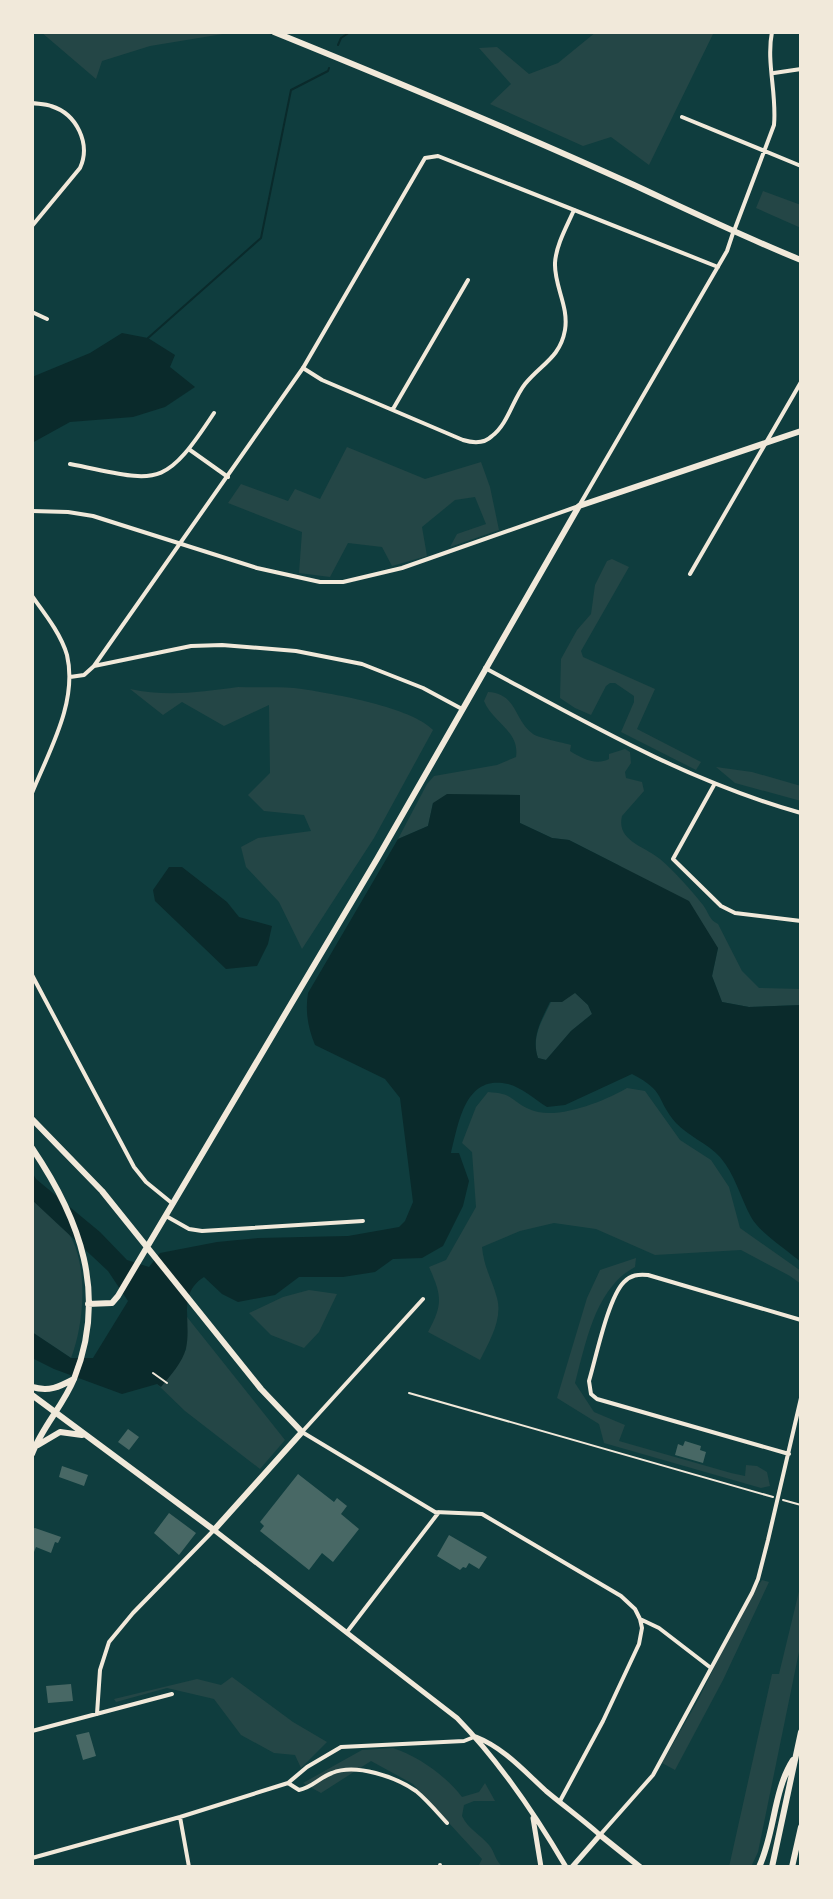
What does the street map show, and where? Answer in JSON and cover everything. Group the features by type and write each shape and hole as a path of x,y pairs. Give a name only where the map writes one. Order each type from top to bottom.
{"main road":[{"path":"274,32 405,84 636,186 733,233 801,260"},
{"path":"88,1304 112,1303 118,1296 377,859 579,506 801,431"},
{"path":"32,1119 102,1191 261,1389 302,1432 214,1530"},
{"path":"32,1148 62,1194 77,1229 86,1263 88,1304 82,1356 74,1379 34,1450"},
{"path":"32,1387 60,1388 74,1379"},
{"path":"32,1395 214,1530 457,1718 533,1813 569,1867 600,1835"},
{"path":"34,1450 60,1432 76,1432 93,1440"},
{"path":"772,1867 801,1732"},
{"path":"475,1737 490,1743 534,1777 544,1789 640,1867"},
{"path":"759,1867 769,1841 785,1773 795,1757"},
{"path":"533,1813 541,1867"},
{"path":"792,1867 801,1827"}],"street":[{"path":"32,511 93,516 180,545 294,577 343,582 402,568 579,506 727,251 774,125 772,32"},
{"path":"774,73 801,69"},
{"path":"32,103 52,106 62,112 78,129 85,144 80,168 32,226"},
{"path":"682,117 801,166"},
{"path":"70,677 84,675 94,666 303,368 425,158 438,156 718,267"},
{"path":"303,368 322,380 463,440 481,442 498,431 525,384 546,366 562,341 566,311 555,262 574,210"},
{"path":"393,409 468,280"},
{"path":"32,312 47,319"},
{"path":"690,574 801,382"},
{"path":"70,464 137,477 164,473 190,450 214,413"},
{"path":"190,450 228,477"},
{"path":"32,596 58,635 66,654 70,677 62,718 32,793"},
{"path":"94,666 191,646 222,645 296,651 362,664 423,688 462,709"},
{"path":"485,668 679,771 801,813"},
{"path":"714,785 673,859 721,906 735,913 801,921"},
{"path":"32,975 134,1167 146,1182 173,1204"},
{"path":"166,1216 189,1229 202,1231 363,1221"},
{"path":"789,1454 611,1403 593,1396 589,1381 613,1300 629,1278 648,1275 801,1320"},
{"path":"423,1299 302,1432 439,1512 482,1514 621,1596 635,1609 642,1628 639,1644 603,1721 560,1801"},
{"path":"600,1835 653,1775 758,1579 801,1398"},
{"path":"346,1634 439,1512"},
{"path":"97,1714 100,1670 109,1642 214,1530"},
{"path":"640,1619 659,1628 711,1668"},
{"path":"32,1731 172,1694"},
{"path":"32,1858 288,1783 307,1767 341,1747 464,1741 475,1737"},
{"path":"288,1783 299,1790 305,1789 333,1772 354,1768 402,1784 416,1792 447,1823"},
{"path":"180,1817 189,1867"}],"path":[{"path":"153,1373 167,1383"},
{"path":"409,1393 801,1505"}],"shaded area":[{"path":"41,32 229,33 150,46 102,61 96,79"},
{"path":"596,32 714,32 649,165 611,137 583,146 490,104 511,84 479,48 497,47 529,74 558,63"},
{"path":"763,191 801,205 801,228 756,208"},
{"path":"122,333 148,338 175,355 170,367 195,387 165,407 133,417 70,422 32,443 32,377 90,353"},
{"path":"347,447 425,479 481,462 499,530 450,547 457,534 486,524 475,497 455,500 422,527 427,556 392,566 382,547 348,543 330,577 299,573 302,532 228,503 241,484 288,501 295,489 320,499"},
{"path":"612,559 629,567 581,651 583,657 655,689 637,729 701,762 696,770 621,732 634,696 615,683 606,686 591,715 560,698 561,659 577,630 591,614 595,585 607,561"},
{"path":"238,687 294,688 352,698 408,715 433,730 374,838 302,949 279,902 246,867 241,847 258,838 311,831 304,815 264,811 248,795 270,773 269,705 224,726 182,702 163,715 130,689 171,693"},
{"path":"488,692 505,697 533,734 571,745 570,751 584,758 599,762 609,759 609,754 625,749 630,752 631,763 625,772 626,778 642,782 644,791 622,816 621,824 627,837 660,859 693,893 718,924 742,971 759,988 801,989 801,1005 749,1007 722,1002 712,976 718,948 618,865 569,840 552,838 520,823 433,803 428,826 398,839 434,776 497,765 516,757 514,740 484,701"},
{"path":"716,767 752,772 801,786 801,801 735,783"},
{"path":"447,794 520,795 520,823 552,838 569,840 689,901 718,948 712,976 722,1002 749,1007 801,1005 801,1262 755,1223 720,1157 676,1123 656,1091 643,1080 632,1074 565,1105 547,1107 513,1086 494,1083 482,1086 473,1093 461,1115 451,1153 459,1153 469,1181 463,1206 443,1246 422,1258 393,1259 375,1272 343,1277 299,1277 275,1295 238,1302 222,1294 204,1277 196,1284 188,1300 184,1353 161,1387 157,1384 122,1394 32,1358 32,1332 71,1358 93,1358 128,1301 108,1271 32,1200 32,1172 36,1179 100,1232 127,1260 149,1267 160,1253 217,1242 348,1236 399,1227 405,1221 413,1202 400,1098 385,1079 315,1045 308,1020 307,1000 308,993 398,839 428,826 433,803","holes":["575,993 588,1005 592,1014 571,1031 546,1060 538,1058 536,1036 550,1002 562,1002"]},
{"path":"169,867 182,867 227,902 239,917 272,926 268,944 257,966 226,969 155,901 153,890"},
{"path":"575,992 592,1014 571,1031 546,1060 538,1058 537,1036 551,1002"},
{"path":"627,1088 645,1091 680,1140 711,1160 729,1187 740,1228 801,1271 801,1284 741,1250 655,1255 596,1229 554,1223 520,1231 482,1247 495,1291 498,1314 480,1360 428,1332 439,1300 429,1267 446,1260 476,1207 472,1152 462,1143 476,1107 488,1092 507,1096 529,1109 552,1113 593,1104"},
{"path":"33,1199 69,1234 80,1262 81,1313 71,1358 32,1332"},
{"path":"636,1258 635,1267 621,1276 601,1302 588,1334 575,1383 594,1412 625,1425 619,1441 745,1476 746,1465 757,1466 767,1472 770,1486 761,1488 604,1443 599,1424 557,1398 587,1298 600,1270"},
{"path":"309,1290 337,1294 319,1332 304,1348 271,1335 249,1313 283,1297"},
{"path":"187,1317 285,1440 260,1469 185,1411 157,1384 186,1350"},
{"path":"762,1580 769,1582 723,1680 675,1770 662,1763 698,1700 747,1602"},
{"path":"801,1583 801,1642 758,1852 751,1867 729,1867 772,1674 779,1674"},
{"path":"232,1677 293,1722 327,1742 301,1768 295,1755 274,1753 241,1735 214,1699 167,1688 116,1702 114,1699 197,1679 221,1685"},
{"path":"393,1748 431,1768 462,1797 479,1792 485,1783 495,1801 474,1801 464,1805 462,1816 489,1845 503,1867 478,1867 482,1859 413,1784 371,1761 321,1793 303,1783 362,1750"}],"building":[{"path":"128,1429 139,1437 129,1450 118,1442"},
{"path":"685,1441 701,1446 700,1450 706,1452 703,1463 675,1455 678,1444 683,1446"},
{"path":"62,1466 88,1475 84,1486 59,1477"},
{"path":"298,1474 334,1502 337,1498 347,1506 341,1514 359,1529 333,1562 322,1553 309,1570 260,1531 264,1526 260,1522"},
{"path":"169,1513 196,1533 179,1555 154,1533"},
{"path":"32,1529 61,1537 58,1543 55,1542 51,1553 36,1547 32,1557"},
{"path":"449,1535 487,1557 479,1569 469,1563 460,1570 437,1556"},
{"path":"71,1684 73,1701 48,1703 46,1686"},
{"path":"89,1732 96,1756 83,1760 76,1735"}],"waterway":[{"path":"338,45 341,38 350,32"},
{"path":"148,338 261,238 291,90 329,68"}]}
